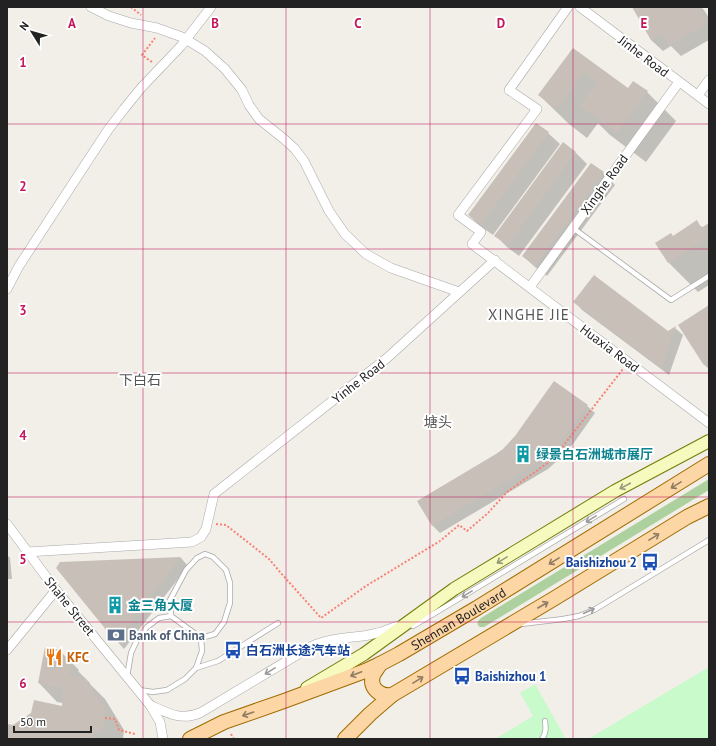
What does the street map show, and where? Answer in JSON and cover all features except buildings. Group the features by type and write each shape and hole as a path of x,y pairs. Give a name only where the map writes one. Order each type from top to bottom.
{"main road":[{"path":"284,702 364,654 454,589 615,491 709,441"},
{"name":"Shennan Boulevard","path":"190,739 224,722 284,702 380,664 399,654 477,608 709,464"},
{"path":"345,739 392,695 562,594 687,517 709,506"},
{"path":"380,664 372,680 373,684 382,695 392,695"}],"street":[{"path":"91,7 109,16 131,23 157,28 186,40 205,51 225,69 242,90 249,105 260,119 295,149 304,161 329,211 346,234 366,254 391,268 459,292"},
{"path":"7,289 19,266 108,130 137,93 181,46 211,7"},
{"name":"Huaxia Road","path":"568,7 509,90 537,109 458,215 481,232 472,244 709,424"},
{"name":"Jinhe Road","path":"580,7 709,104"},
{"path":"698,96 709,80"},
{"name":"Xinghe Road","path":"530,287 679,82"},
{"name":"Yinhe Road","path":"207,523 214,494 387,358 495,260"},
{"path":"27,552 192,542 201,537 206,529 207,523"},
{"name":"Shahe Street","path":"7,524 56,590 150,705 160,722 163,739"},
{"path":"7,650 56,590"},
{"path":"150,705 172,715 183,717 195,715 321,642 370,635 398,626 412,619"}],"lane":[{"path":"573,228 671,300 709,276"},
{"path":"364,654 624,499"},
{"path":"510,625 579,616 612,599 709,540"},
{"path":"171,616 170,600 186,570 197,558 205,554 214,557 226,570 230,583 230,603 224,622 215,634 200,638"},
{"path":"127,677 131,653 137,640 147,627 159,618 171,616 200,638 202,651 196,668 185,679 167,690 153,692 139,690"},
{"path":"196,668 218,661 278,623"},
{"path":"542,739 545,735 545,721"}],"path":[{"path":"156,37 142,54 160,68"},
{"path":"207,523 226,525 269,558 320,618 366,586 440,541 459,525 467,531 488,513 507,492 553,460 629,362"},
{"path":"105,718 115,719 119,730 135,734"},
{"path":"231,734 234,739"}],"green space":[{"path":"709,479 709,490 484,627 478,626 478,621 481,618"},
{"path":"709,667 709,739 588,739"},
{"path":"535,684 566,739 495,739 533,716 520,693"}],"place":[{"name":"绿景白石洲城市展厅","path":"523,454"},
{"name":"Baishizhou 2","path":"650,562"},
{"name":"金三角大厦","path":"115,605"},
{"name":"Bank of China","path":"116,635"},
{"name":"白石洲长途汽车站","path":"233,650"},
{"name":"KFC","path":"54,657"},
{"name":"Baishizhou 1","path":"462,676"}],"district":[{"name":"XINGHE JIE","path":"529,315"},
{"name":"下白石","path":"140,380"},
{"name":"塘头","path":"438,422"}]}
